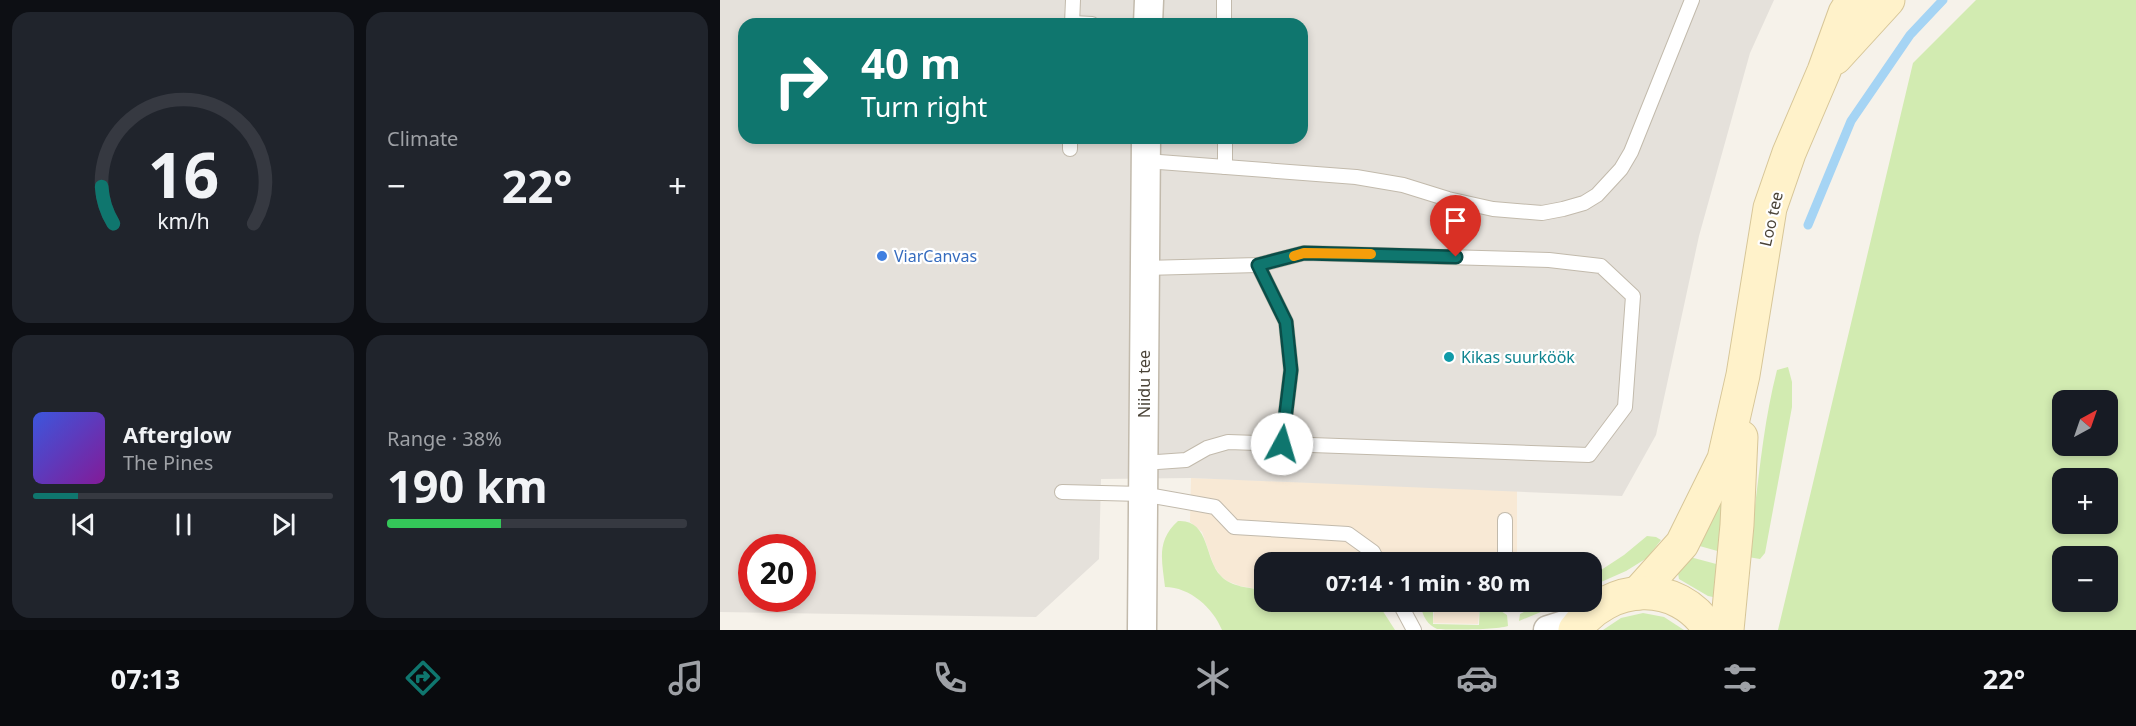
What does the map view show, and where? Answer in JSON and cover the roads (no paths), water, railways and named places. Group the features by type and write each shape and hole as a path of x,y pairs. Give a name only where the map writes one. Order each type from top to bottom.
{"street":[{"path":"1148,18 1149,0"},
{"name":"Loo tee","path":"1638,593 1682,544 1724,459 1743,375 1770,208 1845,13 1853,0"},
{"name":"Loo tee","path":"1824,71 1888,0"},
{"name":"Niidu tee","path":"1142,630 1146,150"},
{"name":"Loo tee","path":"1727,630 1737,525 1743,375"},
{"path":"1548,630 1579,624 1594,608 1608,600 1638,593 1669,597 1683,604 1696,612 1710,630"}],"lane":[{"path":"1072,18 1073,0"},
{"path":"1224,0 1224,18"},
{"path":"1146,150 1225,167 1356,177 1403,185 1448,199 1517,212 1542,213 1563,209 1584,203 1597,195 1621,170 1631,152 1692,0"},
{"path":"1225,144 1225,167"},
{"path":"1143,463 1186,460 1207,448 1228,442 1589,455 1625,407 1632,296 1601,266 1549,260 1304,253 1258,265 1145,268"},
{"path":"1258,265 1286,322 1291,370 1282,444"},
{"path":"1062,492 1143,494 1215,507 1234,527 1348,534 1373,552"},
{"path":"1505,520 1505,552"},
{"path":"1404,612 1414,630"}],"waterway":[{"path":"1808,225 1851,121 1910,35 1943,0"}],"place":[{"name":"ViarCanvas","path":"882,256"},
{"name":"Kikas suurköök","path":"1449,357"}]}
